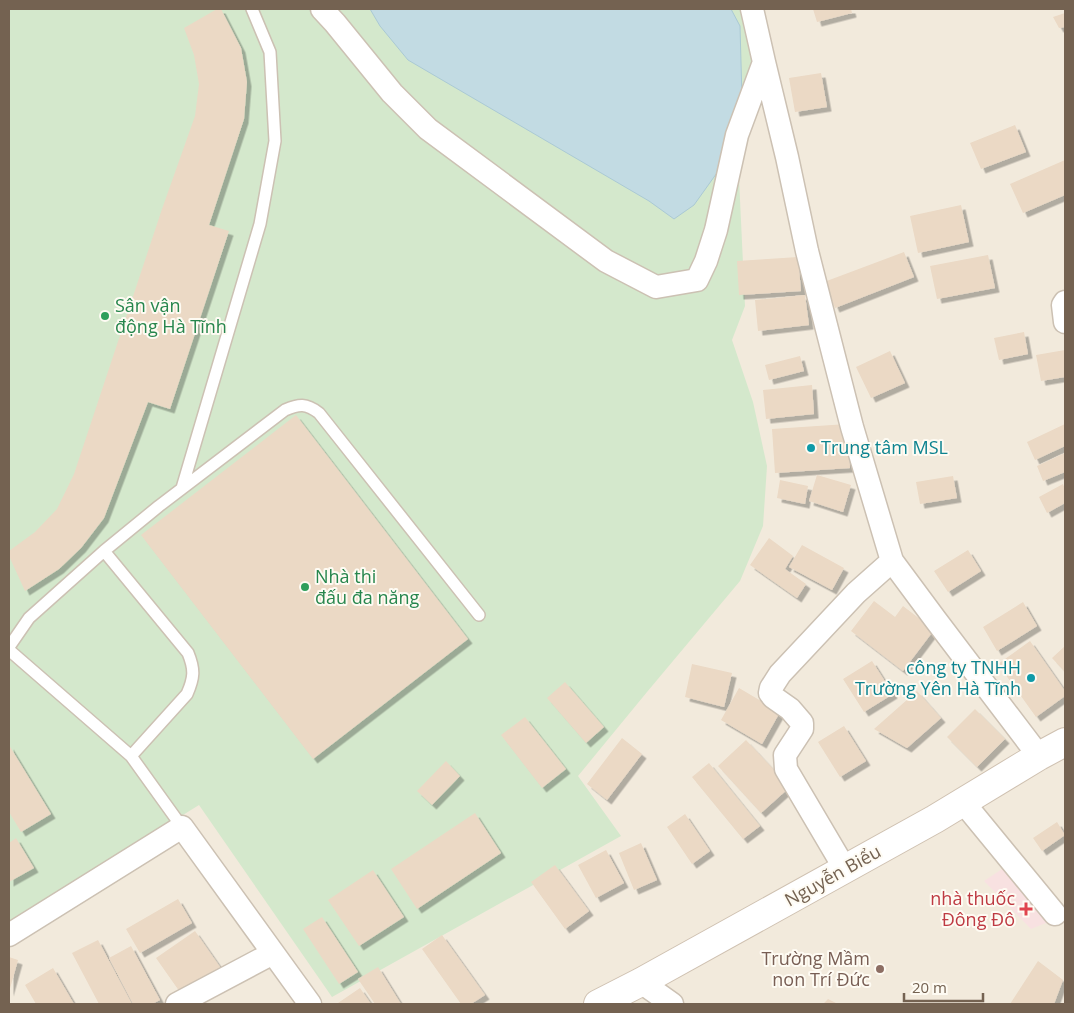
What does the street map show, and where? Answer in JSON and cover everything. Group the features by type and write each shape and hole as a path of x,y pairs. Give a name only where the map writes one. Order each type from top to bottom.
{"street":[{"path":"322,9 392,93 428,129 606,261 656,287 697,280 706,261 716,230 737,135 764,62"},
{"path":"752,9 807,251 852,427 892,561 1039,756"},
{"path":"1065,302 1063,305 1065,322"},
{"path":"845,869 786,769 785,755 802,729 802,724 790,709 770,693 780,674 856,593 892,561"},
{"name":"Nguyễn Biểu","path":"598,1004 936,819 1065,742"},
{"path":"963,802 1055,914"},
{"path":"9,935 182,827 310,1004"},
{"path":"176,1004 273,953"},
{"path":"641,982 672,1004"}],"lane":[{"path":"182,488 260,224 275,141 270,52 252,9"},
{"path":"182,827 131,756 9,649 29,618 104,551 182,488 285,410 295,405 307,405 319,413 479,615"},
{"path":"104,551 188,653 192,664 192,683 187,694 131,756"}],"shaded area":[{"path":"9,9 1065,9 1065,1004 9,1004"},
{"name":"nhà thuốc Đông Đô","path":"1005,867 1051,921 1031,929 984,881"}],"green space":[{"path":"9,9 750,9 760,44 738,157 745,306 732,340 753,402 767,466 763,526 740,581 578,776 621,836 332,997 199,805 9,923"}],"water":[{"path":"370,9 731,9 740,26 742,99 719,170 694,205 674,219 649,201 408,60 380,26"}],"building":[{"path":"217,9 221,9 241,48 247,82 244,119 209,225 229,231 170,409 148,402 104,518 81,548 59,569 25,591 9,556 9,551 35,532 57,509 74,474 195,116 199,84 194,55 184,28"},
{"path":"813,9 851,9 852,13 817,22"},
{"path":"1065,13 1065,27 1059,28 1053,17"},
{"path":"821,73 827,107 795,112 789,78"},
{"path":"1015,125 1026,152 981,169 970,143"},
{"path":"1065,160 1065,195 1023,213 1010,184"},
{"path":"961,205 969,242 918,253 910,216"},
{"path":"904,252 914,277 835,308 824,282"},
{"path":"988,255 995,288 937,299 930,266"},
{"path":"798,257 801,291 739,295 737,261"},
{"path":"805,295 809,325 758,331 755,300"},
{"path":"1024,332 1028,354 999,360 994,338"},
{"path":"1065,350 1065,377 1041,381 1036,355"},
{"path":"890,351 905,383 871,398 856,367"},
{"path":"800,356 804,371 769,380 765,365"},
{"path":"812,385 814,414 766,419 763,390"},
{"name":"Nhà thi đấu đa năng","path":"296,415 468,639 313,759 141,535"},
{"name":"Trung tâm MSL","path":"847,424 850,468 775,473 772,429"},
{"path":"1065,424 1065,446 1035,460 1027,442"},
{"path":"1065,453 1065,472 1043,481 1037,466"},
{"path":"817,475 851,485 843,512 809,501"},
{"path":"953,476 957,498 920,504 916,482"},
{"path":"780,480 808,486 805,504 777,498"},
{"path":"1063,484 1065,503 1047,513 1039,497"},
{"path":"769,538 793,556 785,569 806,584 797,598 750,565"},
{"path":"802,545 844,568 832,590 789,567"},
{"path":"968,550 981,571 948,592 934,571"},
{"path":"874,601 895,617 903,606 934,630 903,671 851,631"},
{"path":"1023,602 1037,626 997,651 983,627"},
{"name":"công ty TNHH Trường Yên Hà Tĩnh","path":"1030,641 1065,691 1065,696 1036,717 998,664"},
{"path":"1065,646 1065,672 1052,658"},
{"path":"872,661 893,694 864,712 843,679"},
{"path":"692,664 732,673 724,707 685,697"},
{"path":"565,682 604,727 586,743 547,698"},
{"path":"739,688 780,712 762,744 721,720"},
{"path":"917,691 941,718 907,748 874,729"},
{"path":"975,709 1005,739 977,767 947,737"},
{"path":"525,717 566,769 542,788 501,735"},
{"path":"844,726 866,761 840,777 818,742"},
{"path":"622,738 642,754 607,800 587,784"},
{"path":"746,740 790,787 761,813 718,766"},
{"path":"9,745 51,814 21,832 9,812"},
{"path":"446,761 460,776 432,805 417,791"},
{"path":"709,763 760,826 743,839 692,777"},
{"path":"475,813 501,853 417,909 391,869"},
{"path":"685,814 710,851 692,864 667,827"},
{"path":"1057,822 1065,835 1042,851 1033,838"},
{"path":"16,838 34,868 9,882 9,843"},
{"path":"641,843 657,880 634,890 619,853"},
{"path":"606,850 624,883 596,898 578,865"},
{"path":"555,865 589,911 565,929 531,882"},
{"path":"373,870 404,917 359,946 328,900"},
{"path":"178,899 192,923 140,953 126,929"},
{"path":"322,917 358,972 339,984 303,929"},
{"path":"195,931 227,977 182,995 156,958"},
{"path":"442,935 485,995 471,1004 461,1004 422,949"},
{"path":"98,940 132,1004 99,1004 72,953"},
{"path":"131,946 160,1000 152,1004 133,1004 109,958"},
{"path":"9,957 18,960 9,992"},
{"path":"1038,961 1063,980 1054,1004 1010,1004"},
{"path":"378,967 401,1004 375,1004 358,979"},
{"path":"53,968 74,1004 36,1004 25,985"},
{"path":"360,988 371,1004 338,1003"},
{"name":"Trường Mầm non Trí Đức","path":"828,999 838,1004 823,1004"}],"place":[{"name":"Sân vận động Hà Tĩnh","path":"105,316"},
{"name":"Trung tâm MSL","path":"811,448"},
{"name":"Nhà thi đấu đa năng","path":"305,587"},
{"name":"công ty TNHH Trường Yên Hà Tĩnh","path":"1031,678"},
{"name":"nhà thuốc Đông Đô","path":"1026,909"},
{"name":"Trường Mầm non Trí Đức","path":"880,969"}]}
